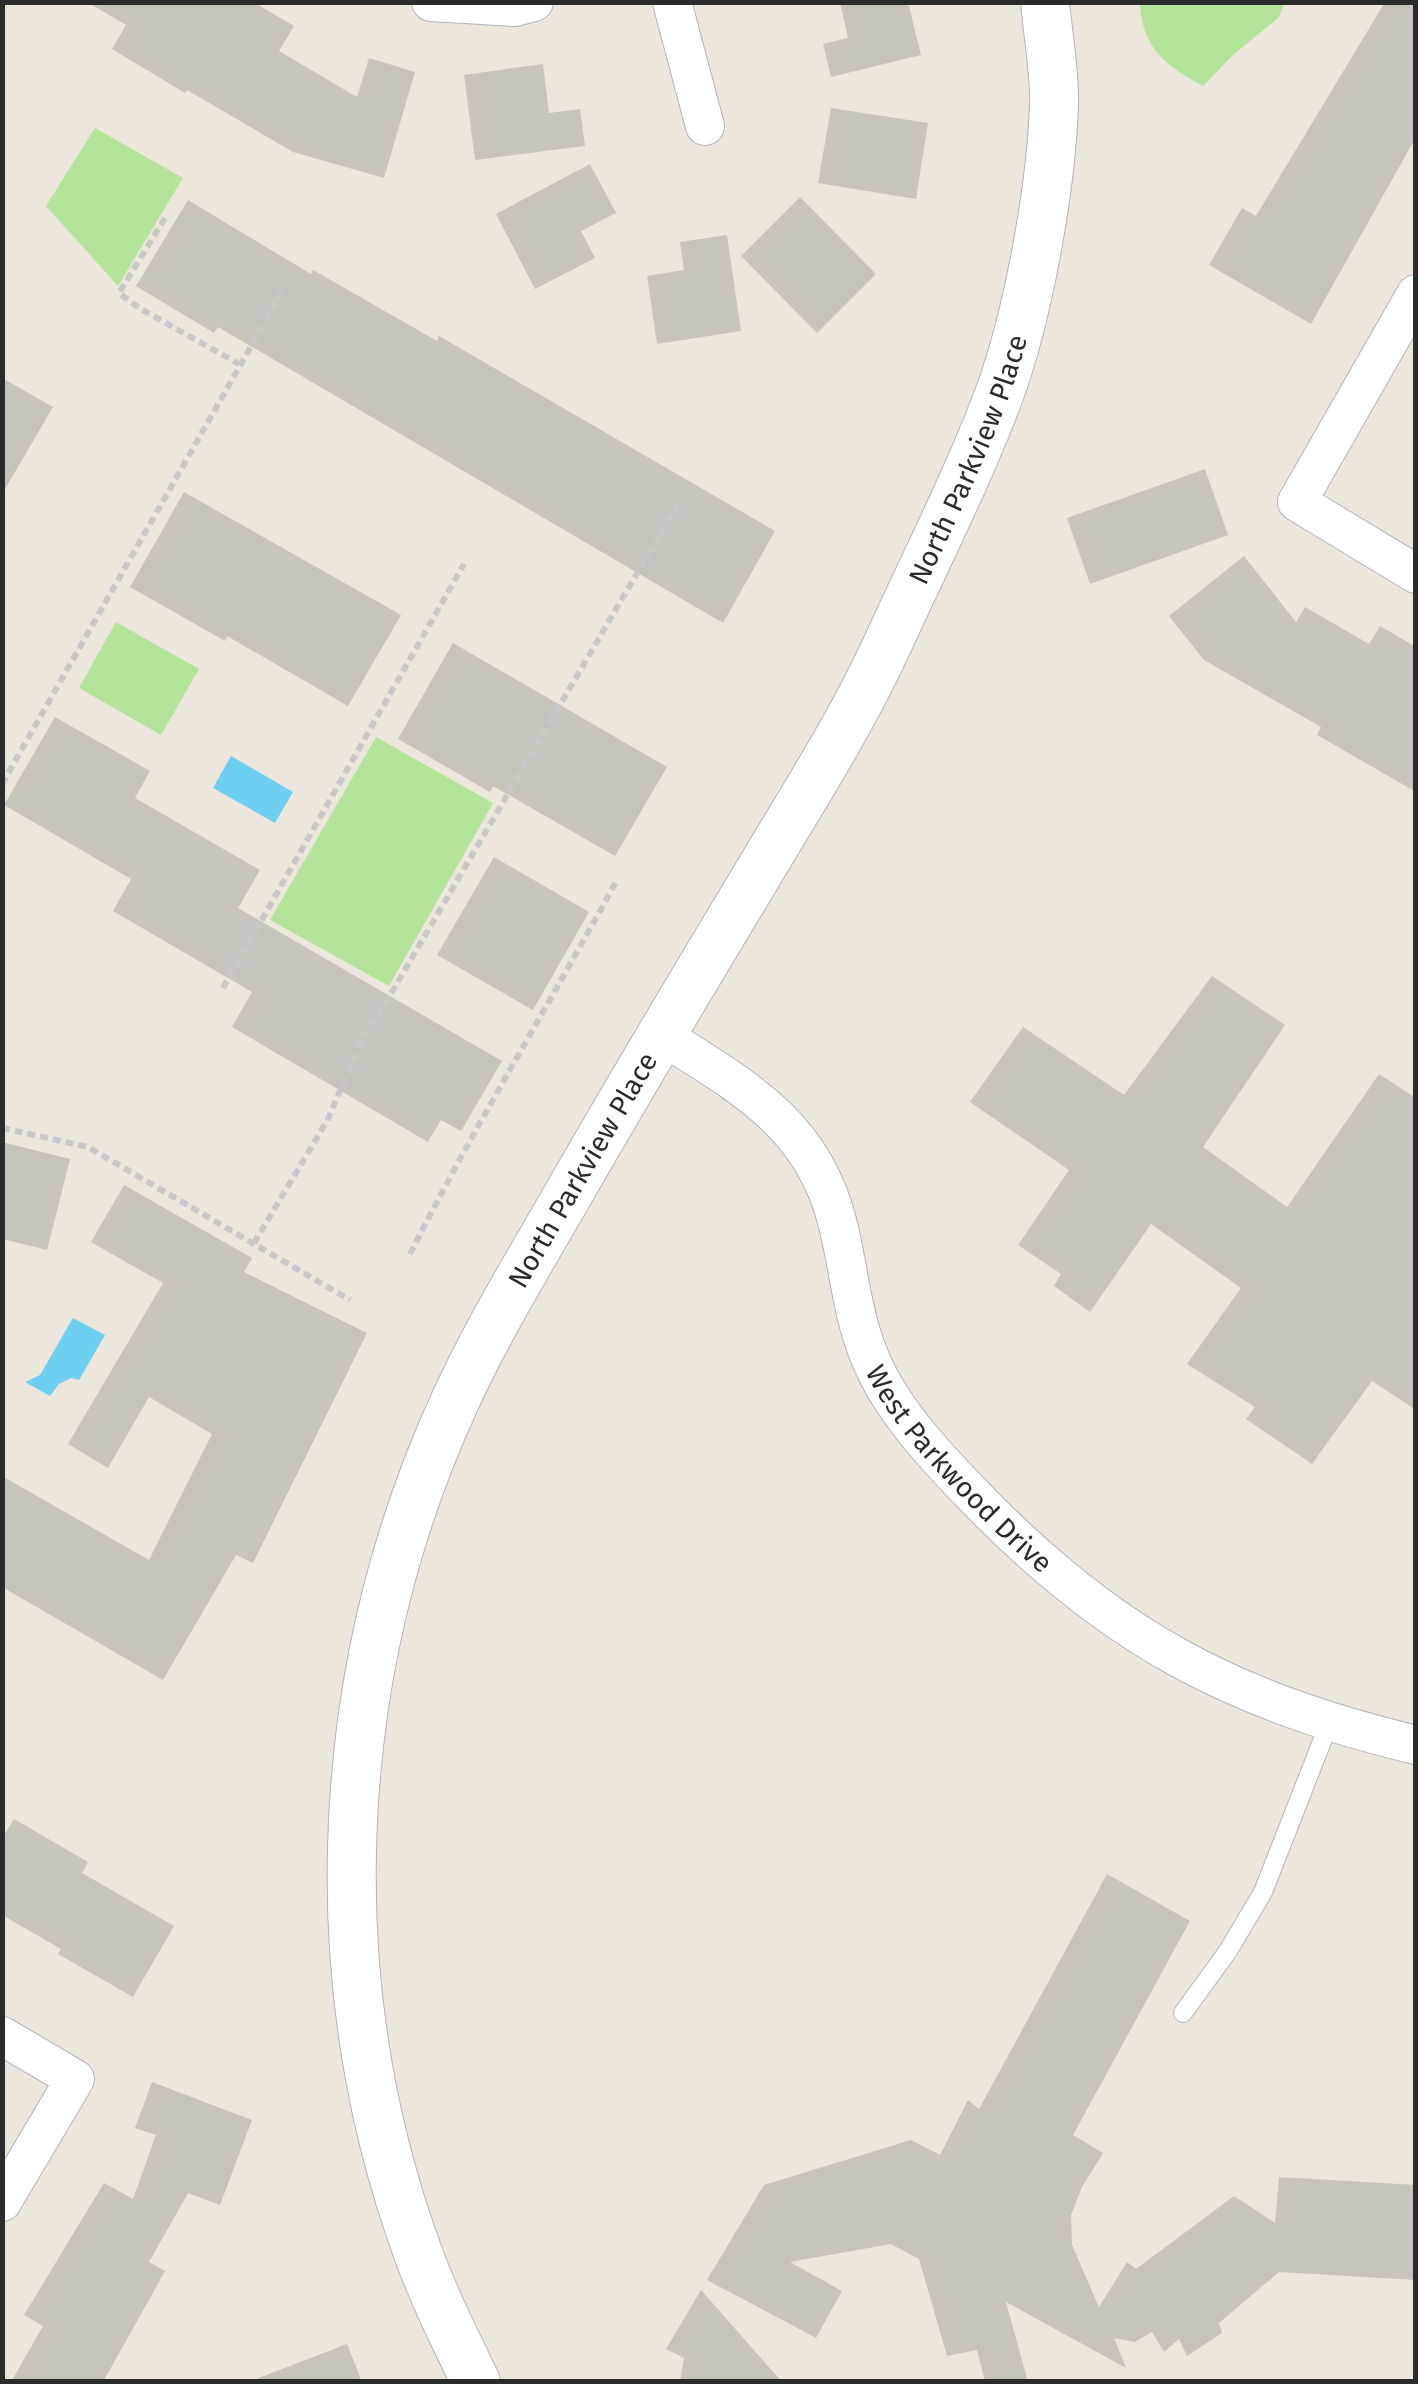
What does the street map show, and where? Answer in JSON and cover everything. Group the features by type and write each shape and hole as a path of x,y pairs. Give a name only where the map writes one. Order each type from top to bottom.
{"street":[{"path":"431,2 514,7 534,2"},
{"path":"672,2 704,126"},
{"name":"North Parkview Place","path":"476,2382 417,2250 387,2151 371,2080 354,1962 352,1837 356,1769 374,1636 432,1454 457,1396 503,1307 865,690 944,523 1000,392 1023,306 1051,135 1054,100 1045,2"},
{"path":"1416,294 1296,502 1416,574"},
{"name":"West Parkwood Drive","path":"661,1034 747,1089 772,1110 812,1160 829,1194 856,1322 879,1378 945,1466 1046,1567 1139,1637 1207,1676 1268,1702 1416,1746"},
{"path":"2,2036 75,2079 2,2202"}],"lane":[{"path":"1184,2013 1228,1951 1262,1892 1330,1721"}],"path":[{"path":"165,218 119,294 239,364"},
{"path":"2,784 282,292"},
{"path":"254,1243 327,1121 363,1037 678,505"},
{"path":"222,988 464,564"},
{"path":"410,1254 617,880"},
{"path":"2,1128 88,1146 350,1300"}],"green space":[{"path":"1140,2 1285,3 1278,18 1203,86 1158,54 1145,32"},
{"path":"95,128 183,178 118,286 46,206"},
{"path":"116,622 199,669 161,735 79,688"},
{"path":"376,737 493,803 389,986 270,920"}],"water":[{"path":"231,756 293,792 275,823 213,788"},
{"path":"73,1318 105,1335 79,1380 71,1378 59,1384 50,1396 25,1382 40,1375"}],"building":[{"path":"87,2 253,2 294,26 279,51 357,97 369,58 415,72 384,178 293,152 187,90 185,93 112,49 126,25"},
{"path":"840,2 908,2 921,55 831,77 823,44 848,38"},
{"path":"1385,2 1416,2 1416,137 1311,324 1209,265 1242,208 1256,216"},
{"path":"543,64 549,113 580,109 585,146 475,160 464,75"},
{"path":"831,108 928,123 916,199 818,183"},
{"path":"590,164 616,213 581,231 595,258 535,289 496,214"},
{"path":"800,197 876,274 817,333 741,256"},
{"path":"188,200 311,274 313,270 437,341 439,336 775,531 723,623 218,327 214,333 136,286"},
{"path":"727,235 741,331 657,344 647,276 684,270 680,242"},
{"path":"2,378 53,407 2,494"},
{"path":"1205,469 1228,535 1090,584 1067,518"},
{"path":"184,492 401,615 348,706 227,636 225,641 130,587"},
{"path":"1244,556 1296,622 1305,607 1369,644 1380,626 1416,647 1416,792 1317,735 1321,727 1204,660 1169,616"},
{"path":"453,643 667,767 615,856 493,786 490,792 398,739"},
{"path":"55,717 150,771 135,798 260,870 238,908 502,1061 461,1131 441,1120 428,1142 232,1027 252,992 113,911 131,879 4,805"},
{"path":"494,857 589,912 533,1010 437,955"},
{"path":"1212,976 1285,1025 1203,1147 1287,1207 1379,1074 1416,1098 1416,1410 1372,1381 1312,1464 1246,1419 1255,1407 1187,1364 1241,1288 1151,1224 1090,1312 1054,1286 1061,1274 1018,1245 1069,1170 970,1102 1023,1027 1124,1095"},
{"path":"2,1142 70,1159 47,1250 2,1239"},
{"path":"124,1185 252,1258 244,1272 367,1333 253,1563 236,1555 163,1680 2,1587 2,1476 149,1560 212,1434 149,1397 108,1468 68,1444 163,1283 91,1242"},
{"path":"14,1819 88,1862 82,1873 174,1926 133,1997 58,1954 61,1949 2,1915 2,1839"},
{"path":"1107,1874 1190,1921 1073,2135 1103,2153 1082,2187 1071,2215 1072,2245 1099,2307 1127,2262 1136,2269 1234,2196 1275,2223 1279,2177 1416,2185 1416,2280 1279,2272 1219,2323 1222,2333 1187,2356 1179,2339 1164,2352 1152,2332 1135,2342 1114,2338 1126,2368 1006,2302 1028,2382 985,2382 977,2350 947,2356 919,2259 891,2244 790,2262 842,2291 816,2338 707,2280 764,2185 911,2140 940,2155 968,2100 979,2109"},
{"path":"152,2082 252,2120 220,2205 188,2193 149,2262 165,2271 103,2382 11,2382 43,2326 24,2315 104,2183 133,2199 156,2135 135,2128"},
{"path":"701,2290 782,2382 680,2382 684,2358 666,2349"},
{"path":"347,2344 362,2382 256,2382 256,2379"}]}
